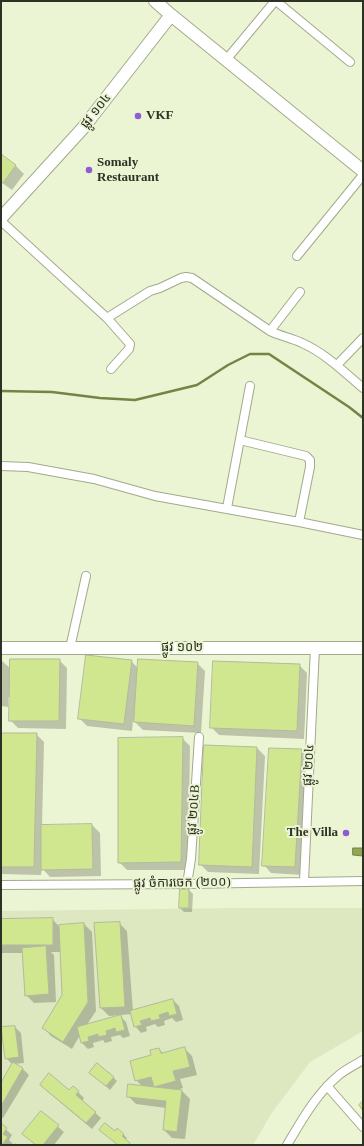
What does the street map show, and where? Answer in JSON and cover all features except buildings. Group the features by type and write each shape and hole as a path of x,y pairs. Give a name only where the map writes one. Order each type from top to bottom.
{"street":[{"path":"226,60 275,1 350,62"},
{"path":"163,6 226,60 363,171"},
{"name":"ផ្លូវ ១០៤","path":"1,218 82,128 163,6"},
{"path":"297,256 363,175"},
{"path":"1,221 107,318 130,344 129,349 111,369"},
{"path":"107,318 150,291 186,277 192,278 270,331 303,343 337,365 363,388"},
{"path":"270,331 300,292"},
{"path":"337,365 363,338"},
{"path":"227,508 250,386"},
{"path":"240,440 306,456 310,460 310,467 299,522"},
{"path":"1,466 28,467 87,478 156,496 227,508 363,535"},
{"path":"70,648 86,576"},
{"name":"ផ្លូវ ១០២","path":"1,648 363,648"},
{"name":"ផ្លូវ ២០៤","path":"304,881 315,648"},
{"name":"ផ្លូវ ២០៤B","path":"188,884 199,737"},
{"name":"ផ្លូវ ចំការចេក (២០០)","path":"1,885 363,881"},
{"path":"287,1145 309,1107 327,1086 339,1074 363,1060"},
{"path":"327,1086 363,1127"}],"shaded area":[{"path":"353,848 363,848 363,856 353,855"},
{"path":"363,908 363,1031 310,1062 271,1114 253,1145 1,1145 1,911"}],"waterway":[{"path":"1,391 52,392 100,398 135,400 197,385 228,365 250,354 269,354 349,407 363,418"}],"place":[{"name":"VKF","path":"138,116"},
{"name":"Somaly Restaurant","path":"89,170"},
{"name":"The Villa","path":"346,833"}]}
